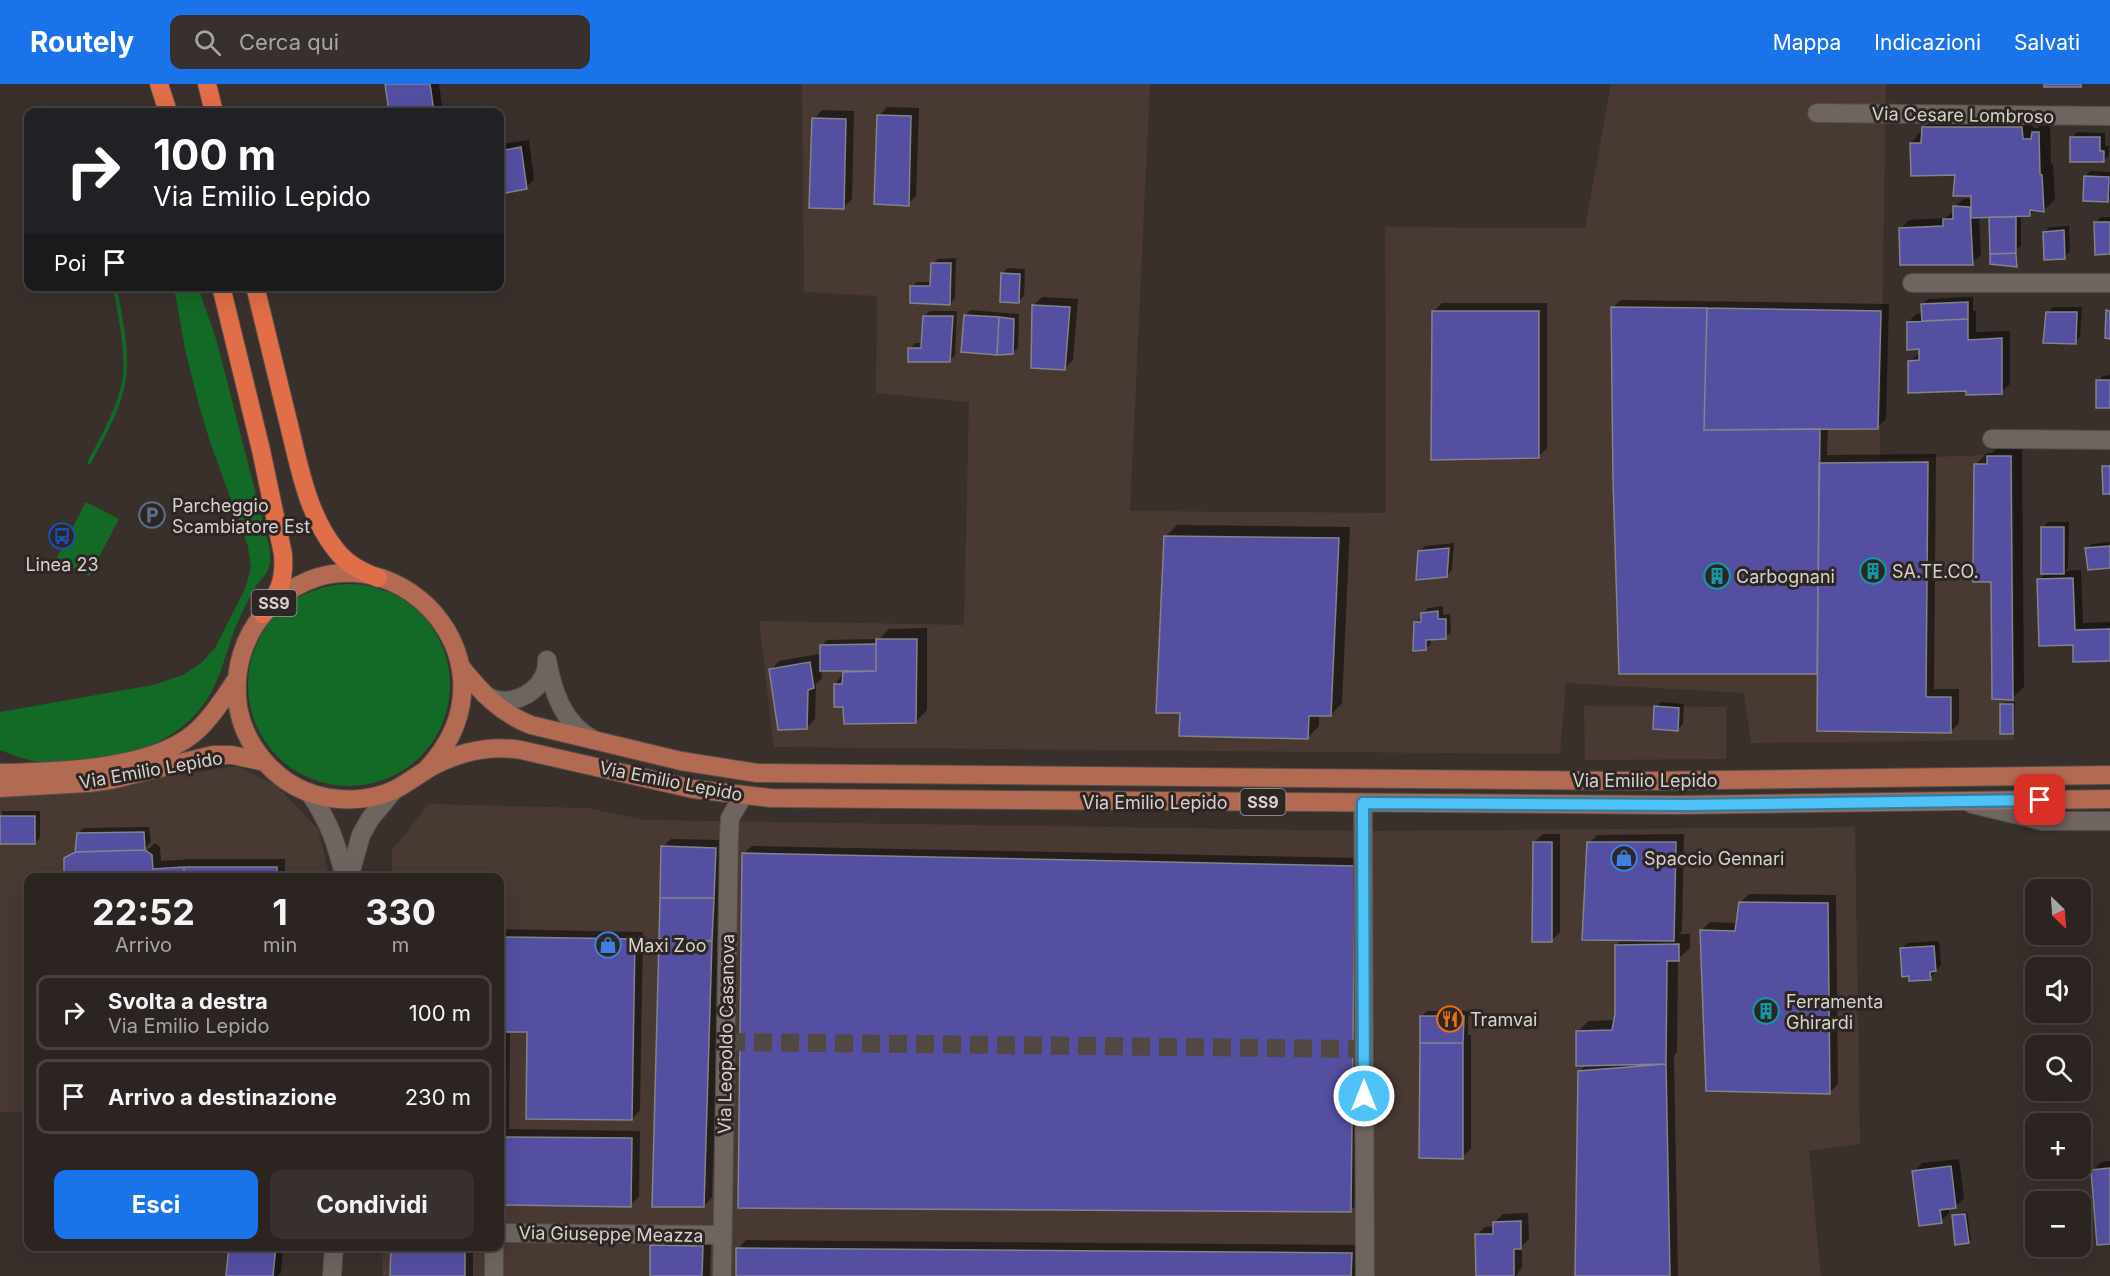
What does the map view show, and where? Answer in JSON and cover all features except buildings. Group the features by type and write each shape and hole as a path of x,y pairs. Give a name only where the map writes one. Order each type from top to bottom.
{"highway":[{"path":"159,84 167,108"},
{"path":"207,84 212,108"},
{"path":"221,291 261,450 283,554 282,584 263,614"},
{"path":"256,291 299,464 316,515 326,536 343,558 357,569 378,578"}],"main road":[{"name":"SS9","path":"353,574 378,578 401,586 429,606 448,632 460,666 462,697 454,729 447,744 425,771 394,790 360,799 343,799 309,792 293,785 276,773 256,751 243,724 236,680 242,652 254,626 263,614 288,592 319,578 353,574"},
{"name":"Via Emilio Lepido","path":"460,666 499,708 518,720 559,733 607,744 711,767 757,773 1641,781 2110,775"},
{"name":"Via Emilio Lepido","path":"0,773 46,772 100,766 136,759 168,748 200,728 236,680"},
{"name":"Via Emilio Lepido","path":"425,771 469,753 506,748 693,789 743,796 803,799 1686,805 2110,799"},
{"name":"Via Emilio Lepido","path":"0,789 111,780 213,755 232,755 266,762"}],"street":[{"name":"Via Cesare Lombroso","path":"1817,113 2110,116"},
{"path":"1912,283 2110,283"},
{"path":"1992,439 2110,440"},
{"name":"Via Emilio Lepido","path":"482,692 488,697 500,700 511,700 525,694 542,682 547,660 564,713 586,735 607,744"},
{"path":"349,873 361,835 370,819 394,790"},
{"path":"309,792 335,836 346,873"},
{"name":"Via Leopoldo Casanova","path":"722,1276 729,836 730,818 743,796"},
{"path":"1946,802 1975,805 2042,821 2110,821"},
{"path":"1363,803 1365,1276"},
{"name":"Via Giuseppe Meazza","path":"504,1233 722,1235"},
{"path":"332,1276 333,1251"},
{"path":"494,1251 494,1276"}],"shaded area":[{"path":"802,84 1150,84 1130,511 1386,513 1385,227 1585,228 1611,84 1886,84 1880,459 2014,454 2014,740 1751,743 1744,693 1566,683 1560,754 774,747 759,621 964,625 969,402 876,393 877,296 804,292"},
{"path":"1584,706 1726,707 1726,759 1585,760"},
{"path":"237,766 277,786 318,829 329,873 24,873 24,1112 0,1112 0,793 45,793"},
{"path":"429,804 587,808 646,820 1370,831 1855,827 1860,1144 1809,1151 1821,1276 382,1276 383,1251 504,1251 504,873 392,873 392,850"}],"green space":[{"path":"114,291 118,291 124,324 127,350 126,375 118,408 90,465 87,463 112,414 122,383 123,346"},
{"path":"175,291 199,291 217,342 269,546 269,568 255,587 239,619 221,670 207,699 182,727 166,738 132,752 95,759 53,763 39,762 0,750 0,712 153,685 183,675 201,663 215,648 245,589 251,568 248,546 210,442 185,349"},
{"path":"86,502 119,519 89,576 56,559"},
{"path":"349,584 369,586 397,596 427,621 442,646 448,665 450,685 448,705 438,733 413,763 388,778 369,784 349,786 329,784 301,774 271,749 256,724 250,705 248,685 250,665 260,637 285,607 310,592 329,586"}],"tunnel":[{"path":"727,1042 1364,1049"}],"place":[{"name":"Parcheggio Scambiatore Est","path":"152,515"},
{"name":"Linea 23","path":"62,536"},
{"name":"SA.TE.CO.","path":"1873,571"},
{"name":"Carbognani","path":"1717,576"},
{"name":"Spaccio Gennari","path":"1624,858"},
{"name":"Maxi Zoo","path":"608,945"},
{"name":"Ferramenta Ghirardi","path":"1766,1011"},
{"name":"Tramvai","path":"1450,1019"}],"route":[{"path":"1364,1096 1363,803 1686,805 2040,800"}]}
